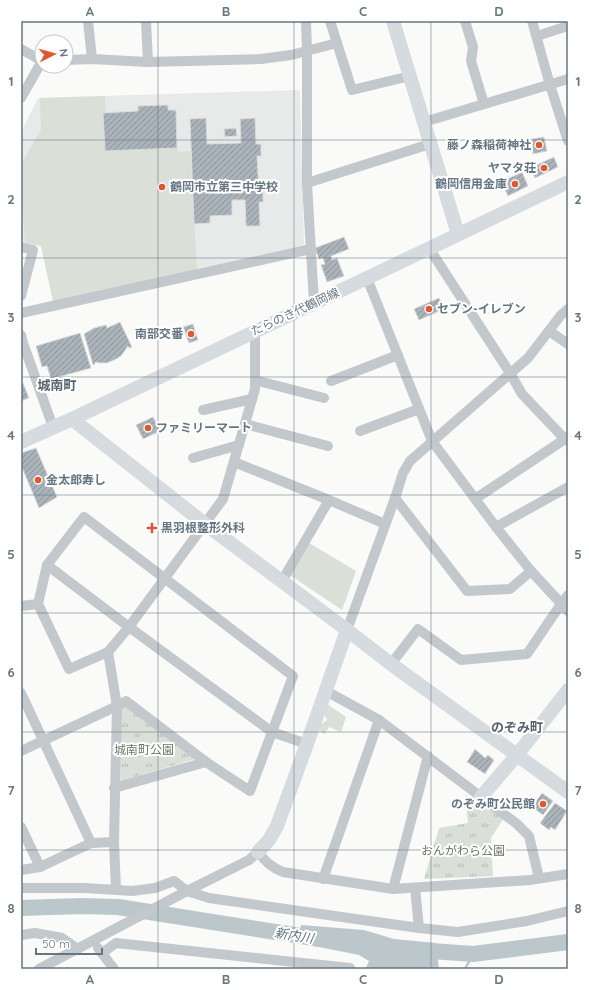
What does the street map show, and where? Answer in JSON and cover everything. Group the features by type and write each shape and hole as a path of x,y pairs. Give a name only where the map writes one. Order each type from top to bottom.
{"street":[{"path":"88,21 92,59"},
{"path":"146,21 148,62"},
{"path":"306,21 307,183 314,303"},
{"path":"330,21 352,90 410,76"},
{"path":"393,21 458,234"},
{"path":"465,21 473,47 471,61 484,104"},
{"path":"532,21 568,141"},
{"path":"537,36 568,26"},
{"path":"74,60 92,59 148,62 261,59 291,55 337,43"},
{"path":"21,49 34,56"},
{"path":"21,98 35,74"},
{"path":"424,122 568,79"},
{"path":"307,183 430,144"},
{"name":"たらのき代鶴岡線","path":"21,442 568,182"},
{"path":"21,247 33,250 21,296"},
{"path":"428,248 510,373 522,394 560,434 567,439 475,499"},
{"path":"21,313 311,249"},
{"path":"367,278 432,441 531,571 568,611"},
{"path":"40,969 249,860 269,840 277,826 307,744 403,473 410,461 528,358 561,315 568,309"},
{"path":"21,751 126,701 206,762 250,791 293,676 164,578 84,517 47,565 38,604 69,669 108,652 129,627 164,578 223,499 255,388 255,331"},
{"path":"549,331 568,344"},
{"path":"22,341 52,427"},
{"path":"331,381 398,355"},
{"path":"255,380 324,398"},
{"path":"203,410 252,399"},
{"path":"360,431 420,409"},
{"path":"72,418 205,524 391,664 568,792"},
{"path":"245,424 328,446"},
{"path":"193,458 239,445"},
{"path":"234,462 385,524"},
{"path":"496,527 568,487"},
{"path":"395,498 468,591 510,589 531,571"},
{"path":"282,581 329,500"},
{"path":"47,565 272,732 307,744"},
{"path":"391,664 418,629 460,660 527,654 568,595"},
{"path":"21,606 38,604"},
{"path":"108,652 117,706 114,788 116,889"},
{"path":"482,797 568,690"},
{"path":"326,691 380,720 517,824 529,836 539,878"},
{"path":"21,693 91,843"},
{"path":"323,878 380,720"},
{"path":"393,889 428,756"},
{"path":"114,788 206,762"},
{"path":"21,827 40,867"},
{"path":"21,870 40,867 91,843 114,842"},
{"path":"258,852 274,869 283,872 393,889 522,880 568,874"},
{"path":"21,888 132,890 155,888 174,881 188,891 209,898 418,928 458,932 527,921 568,911"},
{"path":"415,888 418,928"},
{"path":"21,935 35,933 62,938 78,949"},
{"path":"97,939 102,953 114,969"},
{"path":"102,953 116,943 350,968"}],"shaded area":[{"name":"鶴岡市立第三中学校","path":"300,90 304,245 53,301 41,246 21,242 21,132 38,98"},
{"path":"301,925 364,930 394,939 436,943 439,969 365,969 369,961 359,955 299,943"}],"green space":[{"path":"105,96 106,113 103,113 105,150 177,148 178,152 190,151 197,270 53,301 41,246 25,243 21,164 41,130 40,98"},
{"path":"309,543 356,571 342,610 290,575"},
{"path":"327,704 346,717 341,732 329,727 325,734 322,733 317,727 327,720 323,712"},
{"name":"城南町公園","path":"126,706 195,759 121,781 121,709"},
{"name":"おんがわら公園","path":"465,795 504,818 491,838 493,876 424,879 439,828 468,823"}],"building":[{"path":"168,105 168,110 176,110 177,148 105,151 103,113 138,111 138,106"},
{"path":"206,118 207,144 241,143 240,119 255,118 256,144 261,144 261,156 257,156 259,191 263,191 263,202 259,202 260,226 246,226 245,200 232,200 232,215 210,216 210,223 194,224 190,119"},
{"path":"236,128 237,136 225,137 224,129"},
{"name":"藤ノ森稲荷神社","path":"544,137 547,151 533,154 532,139"},
{"name":"ヤマタ荘","path":"554,157 558,167 535,178 530,168"},
{"path":"519,161 522,169 515,171 512,164"},
{"name":"鶴岡信用金庫","path":"522,172 528,186 508,196 501,182"},
{"path":"344,237 349,249 331,256 332,260 337,258 344,276 327,282 321,265 325,264 323,258 319,259 315,248"},
{"name":"セブン-イレブン","path":"439,298 444,309 419,320 414,309"},
{"path":"120,322 132,347 129,348 128,346 121,356 114,360 107,363 95,362 93,365 84,334 94,328 106,325 107,328"},
{"name":"南部交番","path":"193,324 198,340 189,343 183,327"},
{"path":"80,333 91,368 51,379 47,366 42,367 36,346"},
{"path":"23,383 29,398 21,401 21,384"},
{"name":"ファミリーマート","path":"153,417 160,431 143,439 136,425"},
{"name":"金太郎寿し","path":"36,448 57,497 39,508 21,465 21,453"},
{"path":"475,749 485,758 488,755 494,760 485,774 467,762"},
{"name":"のぞみ町公民館","path":"542,793 553,801 543,815 532,807"},
{"path":"555,803 567,811 555,830 551,827 549,830 540,823"}],"waterway":[{"name":"新内川","path":"21,908 81,906 118,907 320,939"},
{"name":"新内川","path":"417,950 473,954 568,942"},
{"path":"465,969 473,954"}],"place":[{"name":"藤ノ森稲荷神社","path":"539,145"},
{"name":"ヤマタ荘","path":"544,168"},
{"name":"鶴岡信用金庫","path":"515,184"},
{"name":"鶴岡市立第三中学校","path":"162,187"},
{"name":"セブン-イレブン","path":"429,309"},
{"name":"南部交番","path":"191,334"},
{"name":"ファミリーマート","path":"148,428"},
{"name":"金太郎寿し","path":"38,480"},
{"name":"黒羽根整形外科","path":"152,528"},
{"name":"のぞみ町公民館","path":"543,804"}],"district":[{"name":"城南町","path":"57,385"},
{"name":"のぞみ町","path":"517,727"}]}
